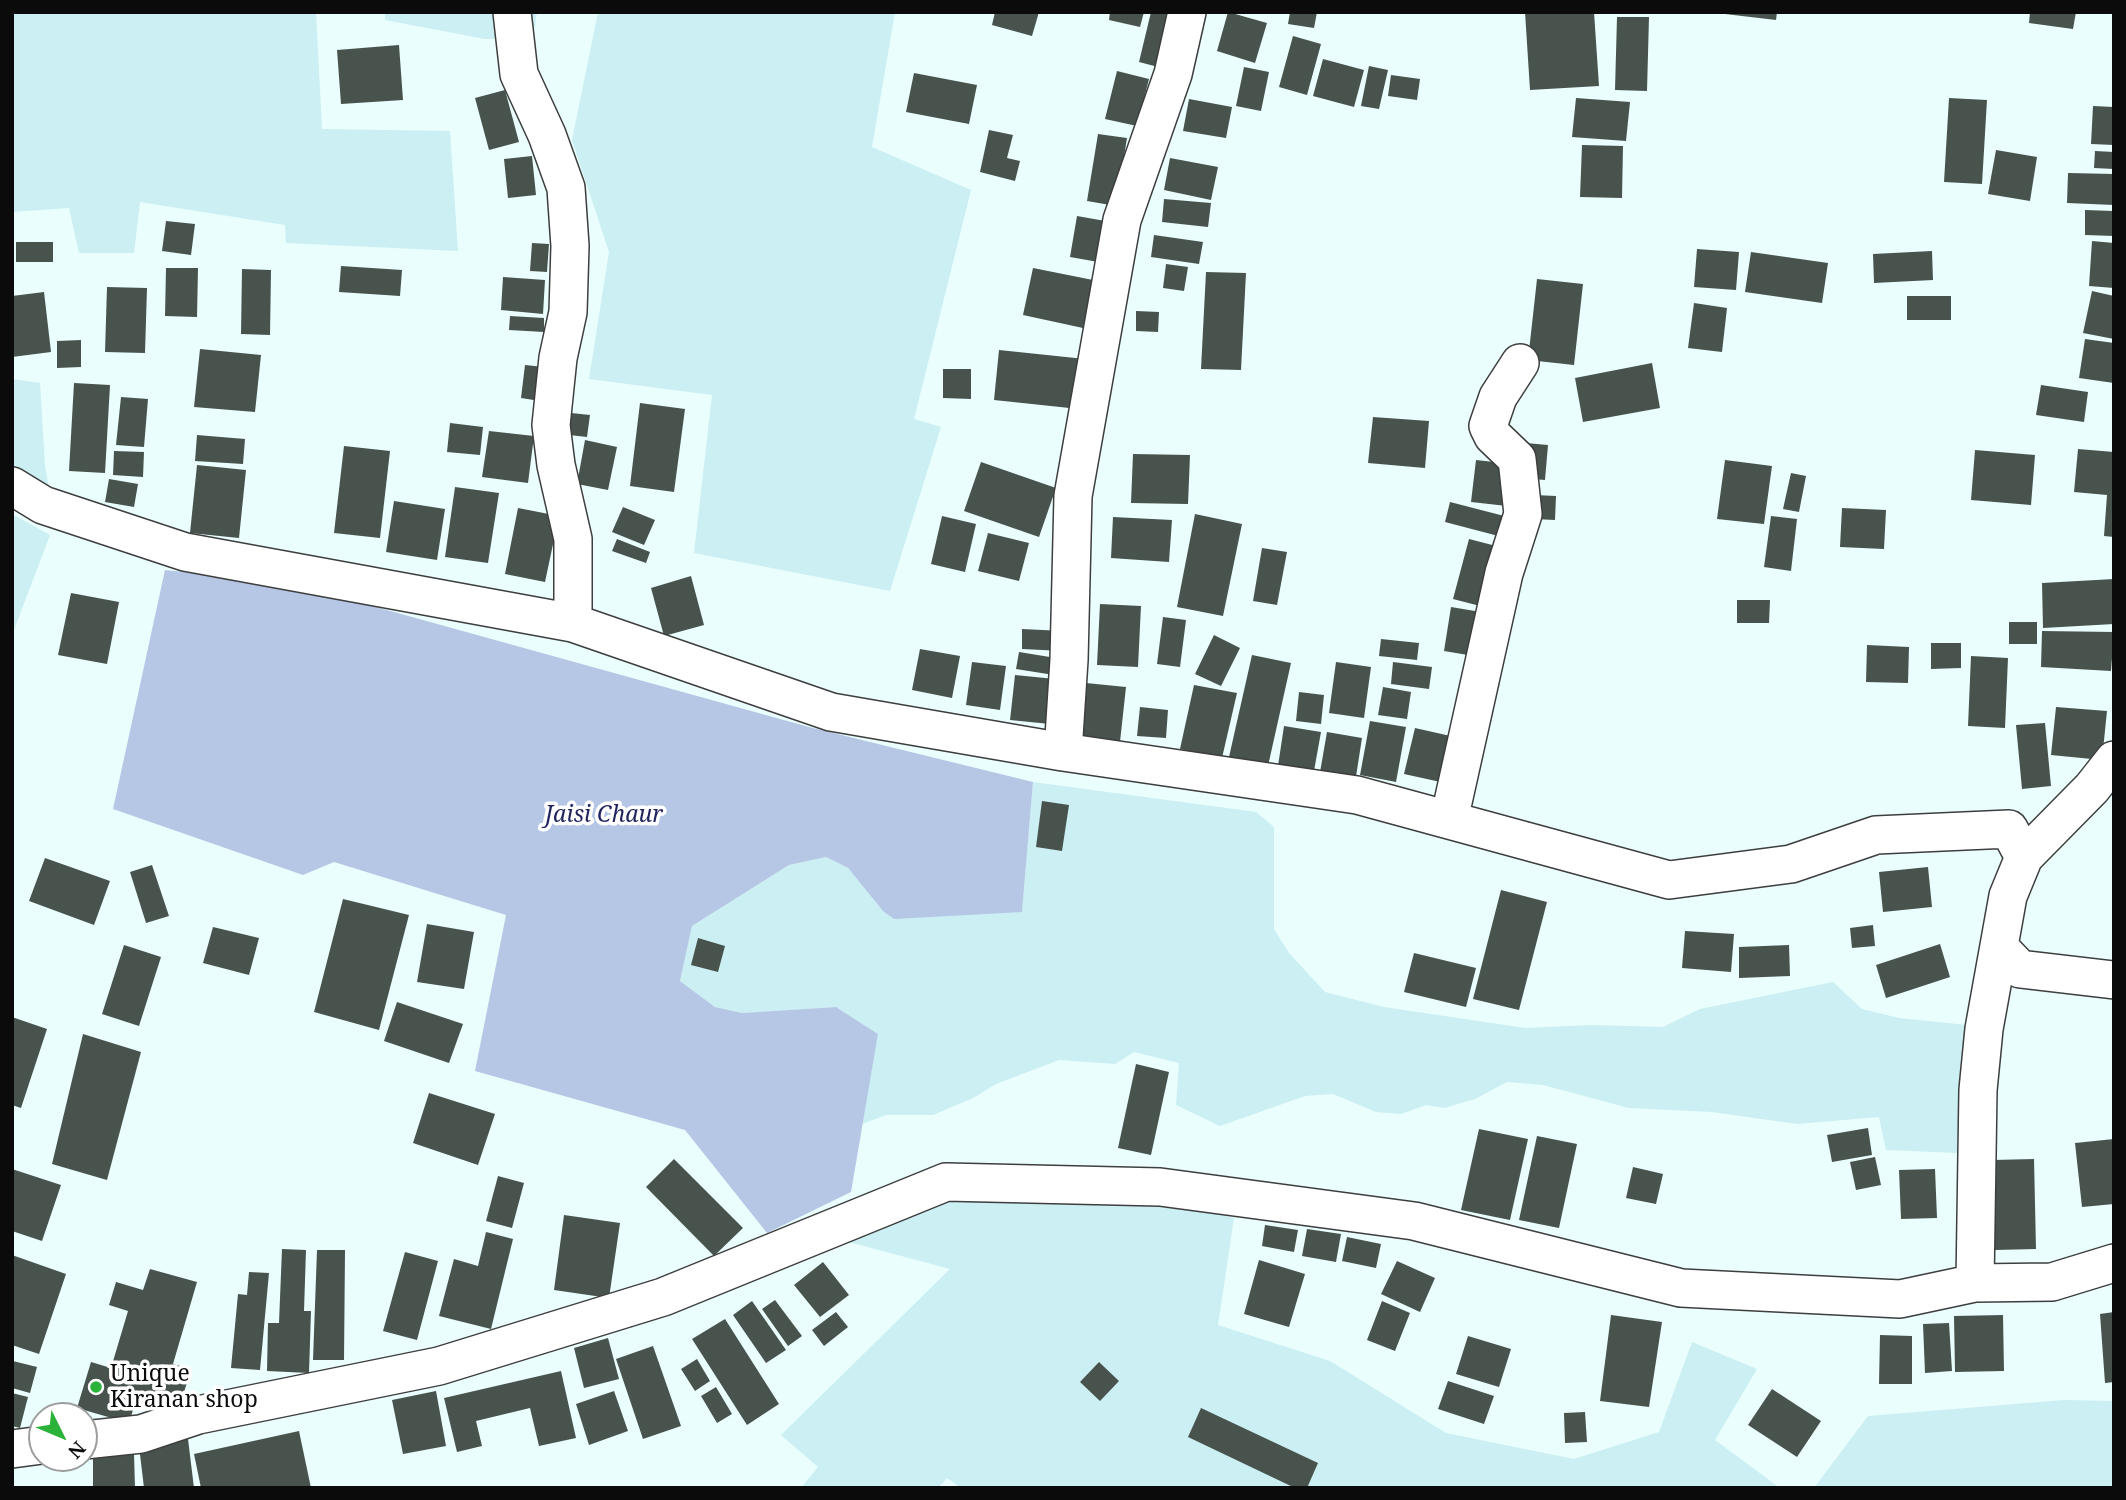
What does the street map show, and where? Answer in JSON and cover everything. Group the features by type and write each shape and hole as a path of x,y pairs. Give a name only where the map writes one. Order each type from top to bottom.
{"street":[{"path":"512,12 519,74 547,135 566,188 570,246 568,312 558,359 551,425 556,465 573,539 573,623"},
{"path":"1063,752 1069,660 1073,496 1122,220 1173,74 1187,12"},
{"path":"1449,820 1504,573 1523,514 1517,459 1493,436 1488,426 1498,397 1520,363"},
{"path":"12,486 43,505 185,552 573,623 831,712 1063,752 1357,795 1670,880 1791,864 1876,835 2009,830 2024,857"},
{"path":"1975,1283 1978,1090 2008,896 2024,857 2092,788 2114,760"},
{"path":"1998,947 2020,969 2114,980"},
{"path":"98,1439 141,1434 198,1415 439,1366 663,1297 946,1182 1160,1187 1414,1221 1681,1288 1900,1299 1975,1283 2052,1282 2114,1263"}],"shaded area":[{"path":"12,12 316,12 322,129 450,131 458,251 286,243 285,225 140,202 134,253 79,253 69,208 12,212"},
{"path":"385,12 537,12 533,38 485,39 385,20"},
{"path":"598,12 895,12 872,147 971,190 914,419 941,427 890,591 694,553 712,395 589,379 609,252 572,140"},
{"path":"12,379 40,383 45,466 50,494 12,465"},
{"path":"12,514 50,535 12,635"},
{"path":"1033,782 1256,812 1274,827 1274,929 1289,953 1325,992 1384,1007 1525,1028 1591,1025 1663,1027 1700,1009 1833,982 1862,1009 1899,1018 1967,1025 1958,1153 1886,1150 1879,1117 1797,1124 1712,1112 1629,1108 1543,1085 1507,1082 1475,1099 1444,1108 1426,1105 1401,1114 1376,1112 1333,1094 1305,1096 1220,1126 1176,1105 1179,1063 1134,1052 1115,1064 1059,1060 996,1084 973,1098 933,1115 886,1115 862,1124 878,1034 836,1007 742,1013 715,1007 680,981 692,926 789,865 826,857 848,868 883,911 1022,912"},
{"path":"1050,1198 1206,1211 1234,1218 1218,1325 1330,1361 1446,1433 1574,1459 1659,1432 1692,1342 1757,1369 1715,1440 1780,1488 961,1488 947,1478 938,1488 801,1488 818,1467 781,1435 950,1269 845,1241 937,1202"},
{"path":"2064,1400 2114,1401 2114,1488 1814,1488 1868,1416"}],"green space":[{"name":"Jaisi Chaur","path":"165,570 293,584 809,727 1033,782 1022,912 894,919 883,911 848,868 826,857 789,865 692,926 680,981 715,1007 742,1013 836,1007 878,1034 851,1192 767,1233 685,1130 475,1071 506,915 334,862 303,875 113,809"}],"building":[{"path":"995,12 1039,12 1032,36 992,25"},
{"path":"1110,12 1144,12 1140,27 1109,20"},
{"path":"1151,12 1176,12 1162,68 1139,62"},
{"path":"1228,12 1267,23 1255,63 1217,51"},
{"path":"1290,12 1317,12 1314,28 1288,24"},
{"path":"1525,12 1594,12 1599,86 1530,90"},
{"path":"1708,12 1777,12 1776,20"},
{"path":"2030,12 2076,12 2073,29 2029,23"},
{"path":"1617,17 1649,17 1647,91 1615,90"},
{"path":"1293,36 1321,44 1307,95 1279,87"},
{"path":"399,45 403,100 341,104 337,50"},
{"path":"1323,59 1364,70 1354,107 1313,96"},
{"path":"1369,66 1388,70 1379,109 1361,106"},
{"path":"1244,67 1269,72 1261,111 1236,106"},
{"path":"1117,71 1149,79 1137,126 1105,119"},
{"path":"914,73 977,85 969,124 906,112"},
{"path":"1391,75 1420,79 1417,100 1388,96"},
{"path":"505,90 519,142 489,150 475,98"},
{"path":"1576,98 1630,102 1626,141 1572,137"},
{"path":"1949,98 1987,100 1982,184 1944,182"},
{"path":"1189,99 1232,107 1226,138 1183,131"},
{"path":"2093,106 2114,107 2114,145 2091,144"},
{"path":"989,130 1013,135 1007,158 1020,161 1015,181 980,172"},
{"path":"1098,134 1127,138 1116,206 1087,201"},
{"path":"1582,145 1623,146 1622,198 1580,197"},
{"path":"1996,150 2037,157 2030,201 1988,194"},
{"path":"2095,151 2114,152 2114,169 2094,168"},
{"path":"532,156 536,195 508,198 504,159"},
{"path":"1170,158 1218,167 1211,200 1164,190"},
{"path":"2068,173 2114,174 2114,205 2067,203"},
{"path":"1164,199 1211,203 1208,227 1162,222"},
{"path":"2085,210 2114,211 2114,236 2085,235"},
{"path":"1077,216 1111,222 1104,263 1070,257"},
{"path":"166,221 195,224 191,255 162,251"},
{"path":"1154,235 1203,242 1199,264 1151,257"},
{"path":"2092,241 2114,243 2114,288 2089,286"},
{"path":"16,242 53,242 53,262 16,262"},
{"path":"532,243 549,244 547,272 530,271"},
{"path":"1697,249 1739,252 1736,290 1694,287"},
{"path":"1932,251 1933,280 1874,283 1873,254"},
{"path":"1751,252 1828,263 1822,303 1745,292"},
{"path":"1166,264 1188,267 1184,291 1163,288"},
{"path":"341,266 402,270 400,296 339,292"},
{"path":"166,268 198,268 197,317 165,316"},
{"path":"1033,268 1093,280 1083,328 1023,315"},
{"path":"242,269 271,270 270,335 241,334"},
{"path":"1206,272 1246,273 1241,370 1201,369"},
{"path":"503,277 545,280 543,314 501,310"},
{"path":"1537,279 1583,284 1574,365 1528,360"},
{"path":"107,287 147,288 145,353 105,352"},
{"path":"2092,291 2114,296 2114,339 2083,333"},
{"path":"44,292 51,352 12,357 12,296"},
{"path":"1907,296 1951,296 1951,320 1907,320"},
{"path":"1694,303 1727,308 1722,352 1688,348"},
{"path":"1136,311 1159,312 1158,332 1136,331"},
{"path":"510,316 544,318 544,332 509,330"},
{"path":"2085,339 2114,343 2114,383 2079,378"},
{"path":"81,340 81,367 57,368 57,341"},
{"path":"200,349 261,355 255,412 194,407"},
{"path":"999,350 1085,359 1079,409 994,400"},
{"path":"1652,363 1660,408 1583,422 1575,378"},
{"path":"525,365 544,367 540,401 521,398"},
{"path":"943,369 971,369 971,399 943,398"},
{"path":"74,383 110,385 105,473 69,471"},
{"path":"2041,385 2088,392 2084,422 2036,415"},
{"path":"121,397 148,399 144,447 116,445"},
{"path":"640,403 685,409 674,492 630,486"},
{"path":"562,412 590,415 587,437 560,434"},
{"path":"1373,417 1429,421 1425,468 1368,463"},
{"path":"450,423 483,427 480,455 447,452"},
{"path":"489,431 534,436 528,483 482,477"},
{"path":"197,435 245,439 243,464 195,461"},
{"path":"585,440 617,447 608,490 577,484"},
{"path":"1526,443 1548,445 1545,480 1522,478"},
{"path":"344,446 390,451 380,538 334,533"},
{"path":"2078,449 2114,452 2114,537 2104,536 2107,495 2074,492"},
{"path":"1975,450 2035,455 2031,505 1971,500"},
{"path":"114,451 144,452 143,477 113,475"},
{"path":"1133,454 1190,455 1188,504 1131,503"},
{"path":"1476,460 1512,464 1507,506 1471,502"},
{"path":"1725,460 1772,466 1764,524 1717,519"},
{"path":"981,462 1056,488 1039,537 964,511"},
{"path":"197,465 246,470 239,538 190,533"},
{"path":"1791,473 1806,476 1799,512 1783,509"},
{"path":"109,479 138,484 134,507 105,502"},
{"path":"455,487 499,493 488,563 445,557"},
{"path":"1535,495 1556,496 1555,520 1534,519"},
{"path":"394,501 445,509 437,560 386,552"},
{"path":"1450,502 1512,518 1506,538 1445,522"},
{"path":"623,507 655,520 644,545 612,532"},
{"path":"518,508 559,516 545,582 505,574"},
{"path":"1842,508 1886,510 1884,549 1840,547"},
{"path":"1195,514 1242,524 1223,616 1177,607"},
{"path":"942,516 976,524 965,572 931,564"},
{"path":"1771,516 1797,519 1791,571 1764,567"},
{"path":"1113,517 1172,520 1169,562 1111,558"},
{"path":"988,533 1029,543 1019,581 978,571"},
{"path":"617,539 650,552 646,563 612,551"},
{"path":"1469,539 1500,547 1484,607 1453,599"},
{"path":"1262,548 1287,552 1277,605 1253,601"},
{"path":"691,576 704,625 664,636 651,588"},
{"path":"2114,579 2114,624 2043,628 2042,583"},
{"path":"71,593 119,602 107,664 58,655"},
{"path":"1737,600 1770,600 1769,623 1737,623"},
{"path":"1100,604 1141,606 1138,667 1097,665"},
{"path":"1451,607 1487,613 1480,657 1444,651"},
{"path":"1163,617 1186,620 1180,667 1157,664"},
{"path":"2009,622 2037,622 2037,644 2009,644"},
{"path":"1022,629 1063,631 1062,651 1022,649"},
{"path":"2042,631 2114,632 2111,671 2041,667"},
{"path":"1214,635 1240,648 1221,686 1195,674"},
{"path":"1381,639 1419,643 1417,660 1379,656"},
{"path":"1931,643 1961,643 1961,668 1931,669"},
{"path":"1867,645 1909,647 1908,683 1866,682"},
{"path":"920,649 960,656 952,698 912,690"},
{"path":"1019,652 1056,658 1054,675 1016,669"},
{"path":"1252,655 1291,663 1268,766 1229,757"},
{"path":"1971,656 2008,658 2005,728 1968,726"},
{"path":"972,662 1006,666 1000,710 966,705"},
{"path":"1336,662 1371,667 1364,718 1329,713"},
{"path":"1393,662 1432,667 1429,689 1391,684"},
{"path":"1015,675 1055,679 1050,724 1010,720"},
{"path":"1086,683 1126,687 1120,742 1080,737"},
{"path":"1194,685 1237,693 1222,758 1180,749"},
{"path":"1383,687 1411,692 1407,719 1378,715"},
{"path":"1299,692 1324,695 1321,724 1296,721"},
{"path":"1140,707 1168,710 1166,738 1137,736"},
{"path":"2056,707 2107,711 2102,760 2051,755"},
{"path":"1370,721 1406,727 1396,782 1360,775"},
{"path":"2045,723 2051,786 2022,789 2016,725"},
{"path":"1284,726 1321,732 1314,771 1278,766"},
{"path":"1415,728 1455,737 1445,783 1404,774"},
{"path":"1327,732 1362,738 1355,783 1319,778"},
{"path":"1042,801 1069,805 1062,851 1036,847"},
{"path":"45,858 110,881 94,925 29,901"},
{"path":"152,865 169,916 146,923 130,872"},
{"path":"1928,867 1932,907 1883,912 1879,872"},
{"path":"1501,890 1547,902 1519,1010 1473,999"},
{"path":"343,899 409,915 379,1030 314,1012"},
{"path":"427,924 474,932 464,989 417,982"},
{"path":"1873,925 1875,946 1852,948 1850,928"},
{"path":"213,927 259,938 249,975 203,963"},
{"path":"1685,931 1734,934 1731,972 1682,968"},
{"path":"698,938 725,946 718,972 691,965"},
{"path":"1940,944 1950,977 1886,998 1876,965"},
{"path":"124,945 161,957 139,1026 102,1014"},
{"path":"1789,945 1790,976 1739,978 1739,947"},
{"path":"1414,953 1476,968 1466,1007 1404,992"},
{"path":"397,1002 463,1024 449,1063 384,1041"},
{"path":"12,1017 47,1029 21,1108 12,1105"},
{"path":"83,1034 141,1052 107,1180 52,1164"},
{"path":"1136,1064 1169,1072 1151,1155 1118,1148"},
{"path":"429,1093 495,1114 478,1165 413,1143"},
{"path":"1868,1128 1872,1155 1832,1162 1827,1135"},
{"path":"1479,1129 1528,1139 1510,1220 1461,1210"},
{"path":"1537,1136 1577,1144 1559,1228 1519,1220"},
{"path":"2114,1139 2114,1204 2082,1207 2075,1143"},
{"path":"1875,1157 1881,1185 1856,1190 1850,1162"},
{"path":"674,1159 743,1228 714,1256 646,1187"},
{"path":"2034,1159 2036,1249 1995,1250 1993,1160"},
{"path":"1633,1167 1663,1174 1656,1204 1626,1198"},
{"path":"12,1169 61,1185 42,1241 12,1231"},
{"path":"1935,1169 1937,1218 1901,1219 1899,1170"},
{"path":"498,1176 524,1183 512,1228 486,1221"},
{"path":"564,1215 620,1223 609,1298 554,1290"},
{"path":"1265,1225 1298,1230 1294,1252 1262,1246"},
{"path":"1307,1229 1341,1234 1336,1262 1302,1256"},
{"path":"486,1232 513,1239 491,1329 439,1316 454,1259 478,1266"},
{"path":"1347,1237 1381,1244 1376,1268 1342,1261"},
{"path":"282,1249 306,1250 304,1311 311,1311 309,1373 267,1371 268,1323 279,1323"},
{"path":"317,1250 345,1250 344,1360 313,1360"},
{"path":"405,1252 438,1261 417,1340 383,1331"},
{"path":"12,1255 66,1274 39,1354 12,1345"},
{"path":"1259,1260 1305,1274 1289,1327 1244,1314"},
{"path":"1397,1261 1435,1278 1420,1312 1381,1294"},
{"path":"823,1262 849,1295 820,1317 794,1285"},
{"path":"150,1269 197,1282 173,1364 191,1369 179,1409 137,1397 129,1423 98,1414 98,1402 79,1402 91,1362 111,1368 128,1311 109,1305 116,1282 143,1290"},
{"path":"249,1272 269,1273 260,1370 231,1368 238,1294 247,1295"},
{"path":"775,1300 802,1336 788,1346 762,1309"},
{"path":"752,1301 786,1350 766,1363 733,1315"},
{"path":"1382,1301 1410,1313 1395,1351 1367,1340"},
{"path":"836,1312 848,1327 824,1346 812,1330"},
{"path":"2114,1312 2114,1382 2105,1383 2100,1314"},
{"path":"1611,1315 1662,1322 1649,1407 1600,1401"},
{"path":"2003,1315 2004,1371 1955,1372 1954,1316"},
{"path":"725,1319 779,1404 747,1425 692,1339"},
{"path":"1949,1323 1952,1371 1925,1373 1923,1324"},
{"path":"1880,1335 1912,1336 1912,1384 1879,1384"},
{"path":"1468,1336 1511,1349 1499,1387 1456,1374"},
{"path":"608,1338 619,1379 584,1388 574,1348"},
{"path":"653,1346 681,1426 643,1439 616,1359"},
{"path":"697,1359 710,1381 695,1391 681,1369"},
{"path":"13,1361 37,1367 30,1393 12,1388"},
{"path":"1099,1362 1119,1381 1100,1401 1080,1382"},
{"path":"561,1371 576,1438 539,1446 530,1408 476,1421 482,1446 457,1452 444,1398"},
{"path":"1448,1381 1494,1396 1484,1424 1438,1409"},
{"path":"716,1387 732,1414 717,1423 701,1396"},
{"path":"1772,1389 1821,1421 1797,1457 1748,1425"},
{"path":"436,1391 446,1446 403,1454 392,1400"},
{"path":"614,1391 628,1431 589,1445 576,1404"},
{"path":"12,1393 28,1397 20,1428 12,1426"},
{"path":"1201,1408 1318,1463 1307,1488 1295,1488 1188,1437"},
{"path":"1585,1412 1587,1442 1565,1443 1564,1413"},
{"path":"299,1431 311,1488 201,1488 194,1454"},
{"path":"188,1439 194,1488 144,1488 139,1446"},
{"path":"134,1454 135,1488 93,1488 93,1472 98,1472 98,1456"}],"place":[{"name":"Unique Kiranan shop","path":"96,1387"}]}
